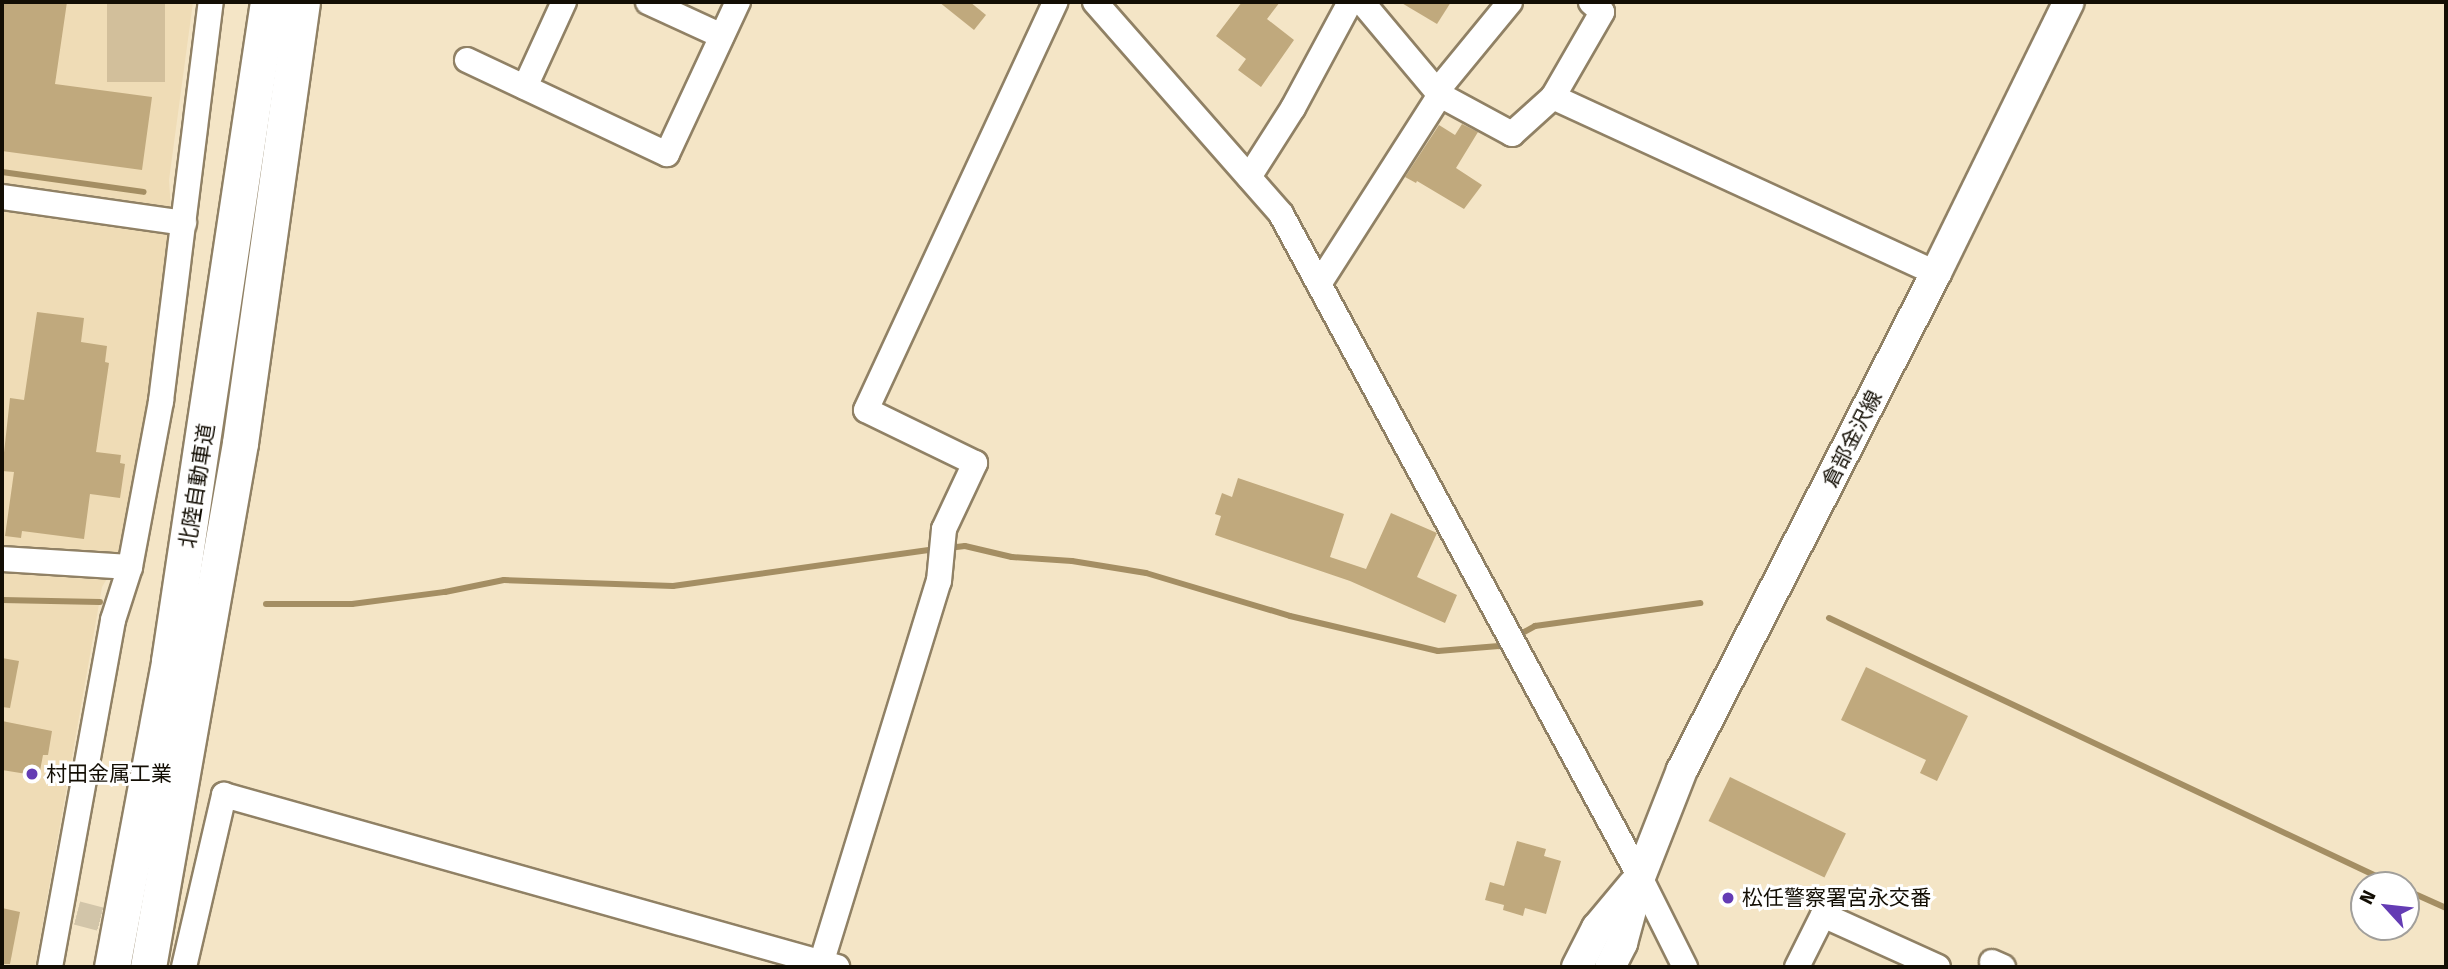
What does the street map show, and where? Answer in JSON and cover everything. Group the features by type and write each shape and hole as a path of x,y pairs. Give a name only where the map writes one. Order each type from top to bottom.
{"highway":[{"name":"北陸自動車道","path":"112,967 169,661 238,218 268,2"},
{"name":"北陸自動車道","path":"148,967 240,443 302,2"}],"main road":[{"name":"倉部金沢線","path":"1610,967 1622,943 1640,877 1682,770 1936,273 2069,2"},
{"name":"倉部金沢線","path":"1577,967 1597,928 1640,877"}],"street":[{"path":"50,967 70,911 113,620 130,567 161,401 211,2"},
{"path":"525,87 564,2"},
{"path":"648,2 722,36"},
{"path":"467,60 667,154 738,2"},
{"path":"182,950 224,795 826,966 939,581 944,529 975,463 866,410 1055,2"},
{"path":"1095,2 1281,214 1640,877 1685,967"},
{"path":"1249,177 1293,108 1350,2"},
{"path":"1362,2 1438,93 1512,134 1553,97 1602,12 1591,2"},
{"path":"1319,284 1438,93 1510,2"},
{"path":"1553,97 1936,273"},
{"path":"2,197 184,223"},
{"path":"2,559 130,567"},
{"path":"1797,967 1823,915 1938,967"}],"shaded area":[{"path":"2,2 193,2 169,180 173,240 147,423 126,547 102,587 35,967 2,967"},
{"path":"107,2 165,2 165,82 107,82"}],"building":[{"path":"2,2 67,2 55,84 152,97 142,170 2,151"},
{"path":"939,2 970,2 986,15 974,30"},
{"path":"1242,2 1280,2 1267,19 1294,40 1261,87 1238,70 1246,59 1216,36"},
{"path":"1400,2 1451,2 1437,24"},
{"path":"1462,124 1478,132 1456,168 1482,185 1464,209 1417,181 1416,183 1405,177 1439,125 1455,135"},
{"path":"37,312 84,318 81,342 107,346 105,362 109,363 96,452 121,455 120,463 125,464 120,498 90,494 84,539 22,531 21,538 5,536 14,472 2,471 10,398 24,400"},
{"path":"1238,478 1344,514 1330,557 1366,569 1391,513 1437,533 1417,577 1457,595 1445,623 1350,581 1215,535 1221,516 1215,514 1222,493 1232,497"},
{"name":"村田金属工業","path":"2,658 19,661 10,708 2,707"},
{"path":"1866,667 1968,716 1937,781 1920,773 1926,760 1841,720"},
{"name":"村田金属工業","path":"2,721 52,731 48,755 43,755 39,776 2,770"},
{"path":"1730,777 1846,834 1824,878 1709,821"},
{"path":"1517,841 1546,849 1544,856 1561,861 1546,914 1525,908 1523,916 1503,910 1504,905 1485,900 1490,882 1504,886"},
{"path":"2,908 20,912 10,964 2,964"}],"waterway":[{"path":"2,172 144,192"},
{"path":"948,548 965,546 1012,557 1072,561 1146,573 1290,616 1438,651 1499,646 1507,641"},
{"path":"266,604 352,604 445,592 504,580 673,586 937,549"},
{"path":"2,600 100,602"},
{"path":"1517,636 1535,626 1700,603"},
{"path":"1829,618 2365,871"},
{"path":"2420,896 2446,908"}],"tunnel":[{"path":"77,913 172,938"}],"place":[{"name":"村田金属工業","path":"32,774"},
{"name":"松任警察署宮永交番","path":"1728,898"}]}
